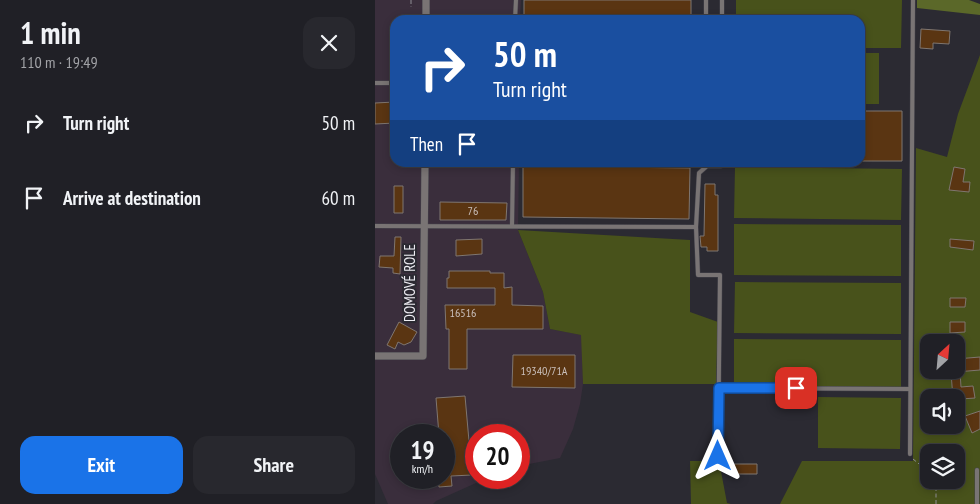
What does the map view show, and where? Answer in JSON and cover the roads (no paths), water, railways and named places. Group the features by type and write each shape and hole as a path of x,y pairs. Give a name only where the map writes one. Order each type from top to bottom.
{"street":[{"path":"426,0 426,15"},
{"name":"DOMOVÉ ROLE","path":"375,356 422,359 425,167"}],"lane":[{"path":"515,15 516,0"},
{"path":"706,0 706,15"},
{"path":"722,0 722,15"},
{"path":"910,454 913,0"},
{"path":"375,83 390,83"},
{"path":"512,225 513,167"},
{"path":"705,167 699,174 696,228 698,275 720,275 718,456"},
{"path":"375,226 512,225 696,228"},
{"path":"719,388 911,389"},
{"path":"977,470 977,504"}]}
